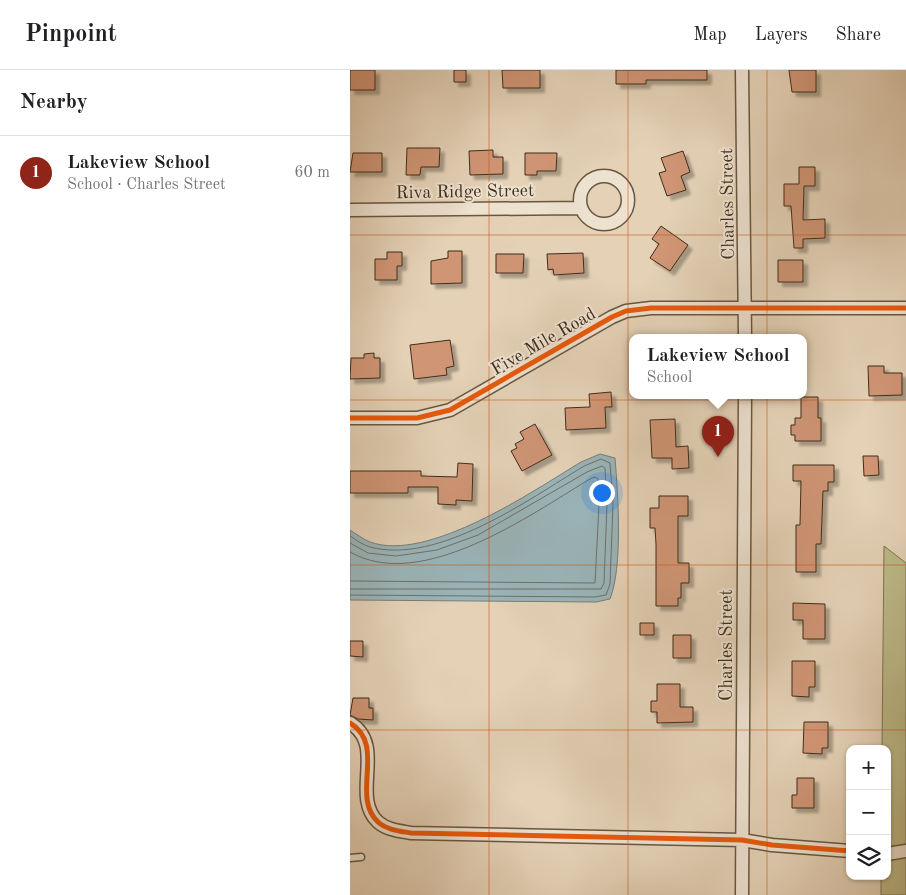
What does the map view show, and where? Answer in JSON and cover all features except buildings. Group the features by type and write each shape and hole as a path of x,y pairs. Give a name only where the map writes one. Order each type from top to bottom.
{"street":[{"name":"Charles Street","path":"742,70 746,334"},
{"name":"Riva Ridge Street","path":"350,210 581,208"},
{"name":"Five Mile Road","path":"350,418 417,418 450,410 612,317 626,311 651,308 906,308"},
{"name":"Charles Street","path":"742,895 745,399"},
{"path":"350,723 357,727 364,738 368,751 368,795 371,810 378,822 392,830 411,833 742,840 772,845 846,851"},
{"path":"891,853 906,851"}],"lane":[{"path":"350,858 361,858"}],"shaded area":[{"path":"884,546 906,563 906,895 881,895 881,880 891,880 891,745 882,745"}],"water":[{"path":"600,454 615,458 618,550 617,568 610,599 596,602 350,600 350,530 370,542 394,546 421,542 450,534 508,506 581,462"}],"cycle path":[{"path":"350,418 417,418 450,410 612,317 626,311 651,308 906,308"},
{"path":"350,723 361,733 366,744 368,757 367,799 370,811 378,822 394,830 411,833 742,840 772,845 846,851"}],"place":[{"name":"Lakeview School","path":"718,457"}]}
